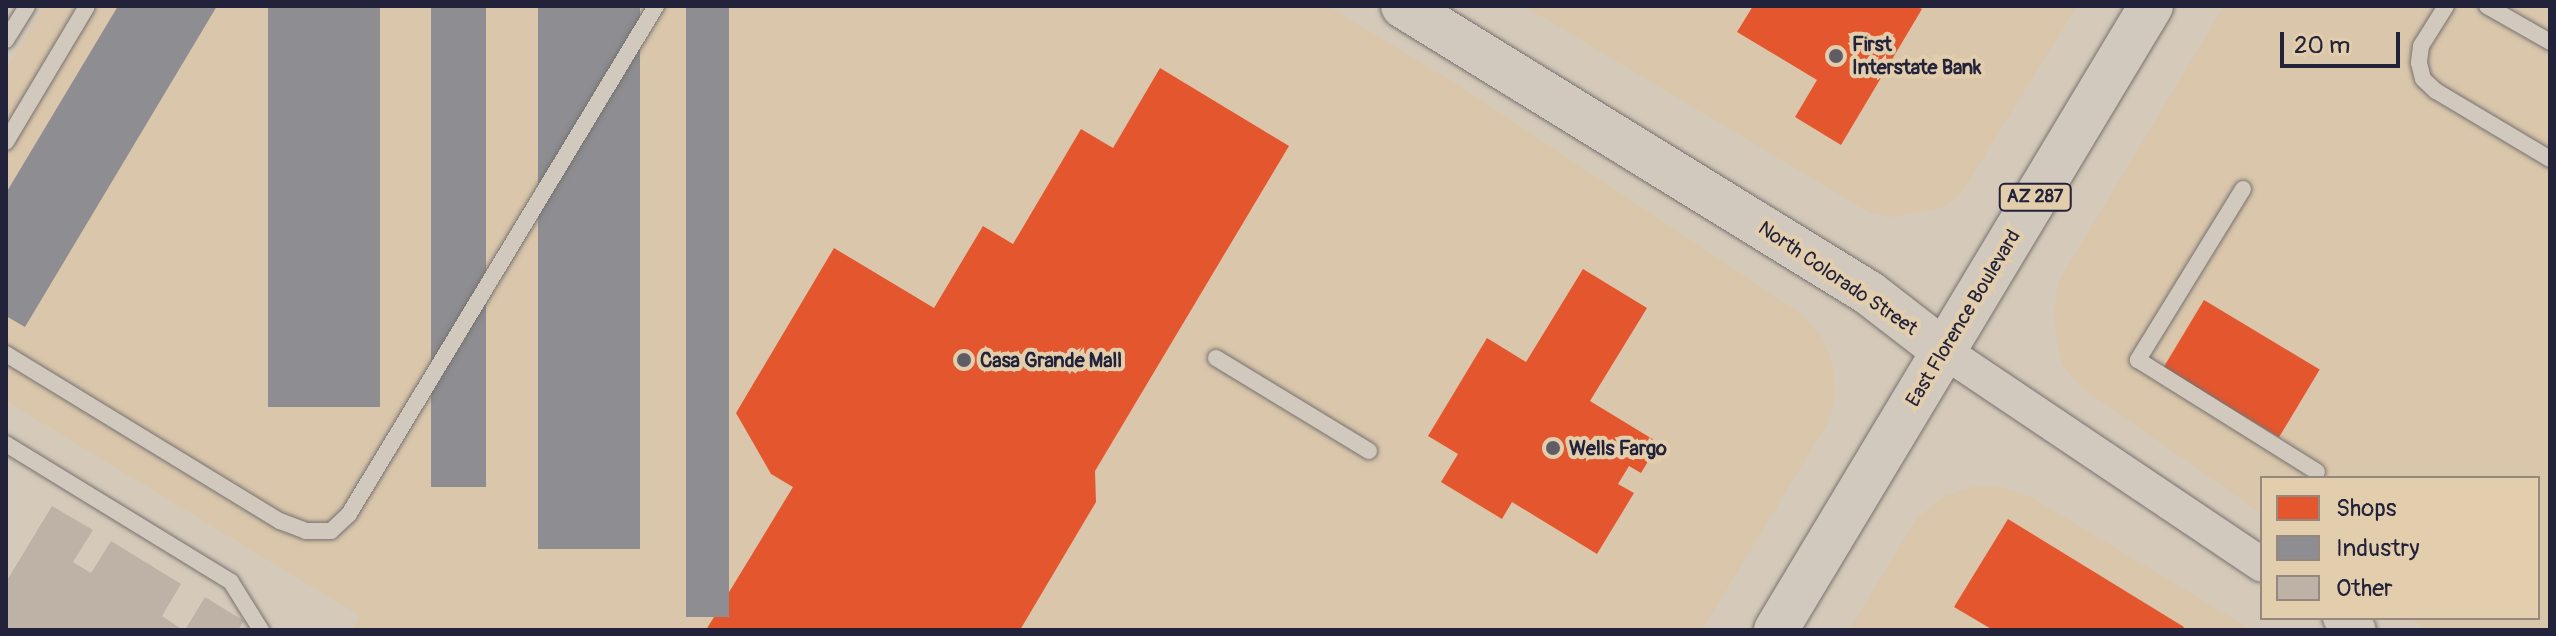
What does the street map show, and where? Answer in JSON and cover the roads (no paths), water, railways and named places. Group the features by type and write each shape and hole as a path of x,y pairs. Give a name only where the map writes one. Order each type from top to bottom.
{"main road":[{"name":"North Colorado Street","path":"1403,6 1869,293 1944,351"},
{"name":"East Florence Boulevard","path":"1776,630 2151,6"}],"street":[{"name":"North Colorado Street","path":"1944,351 2260,564"}],"lane":[{"path":"8,30 27,6"},
{"path":"6,142 87,6"},
{"path":"6,354 280,521 306,531 331,531 349,514 656,6"},
{"path":"2446,6 2421,46 2419,63 2423,79 2436,91 2550,159"},
{"path":"2487,6 2550,42"},
{"path":"2243,189 2138,360 2317,472"},
{"path":"1216,358 1369,451"},
{"path":"6,444 231,582 261,630"}],"place":[{"name":"First Interstate Bank","path":"1836,56"},
{"name":"Casa Grande Mall","path":"964,360"},
{"name":"Wells Fargo","path":"1553,448"}]}
